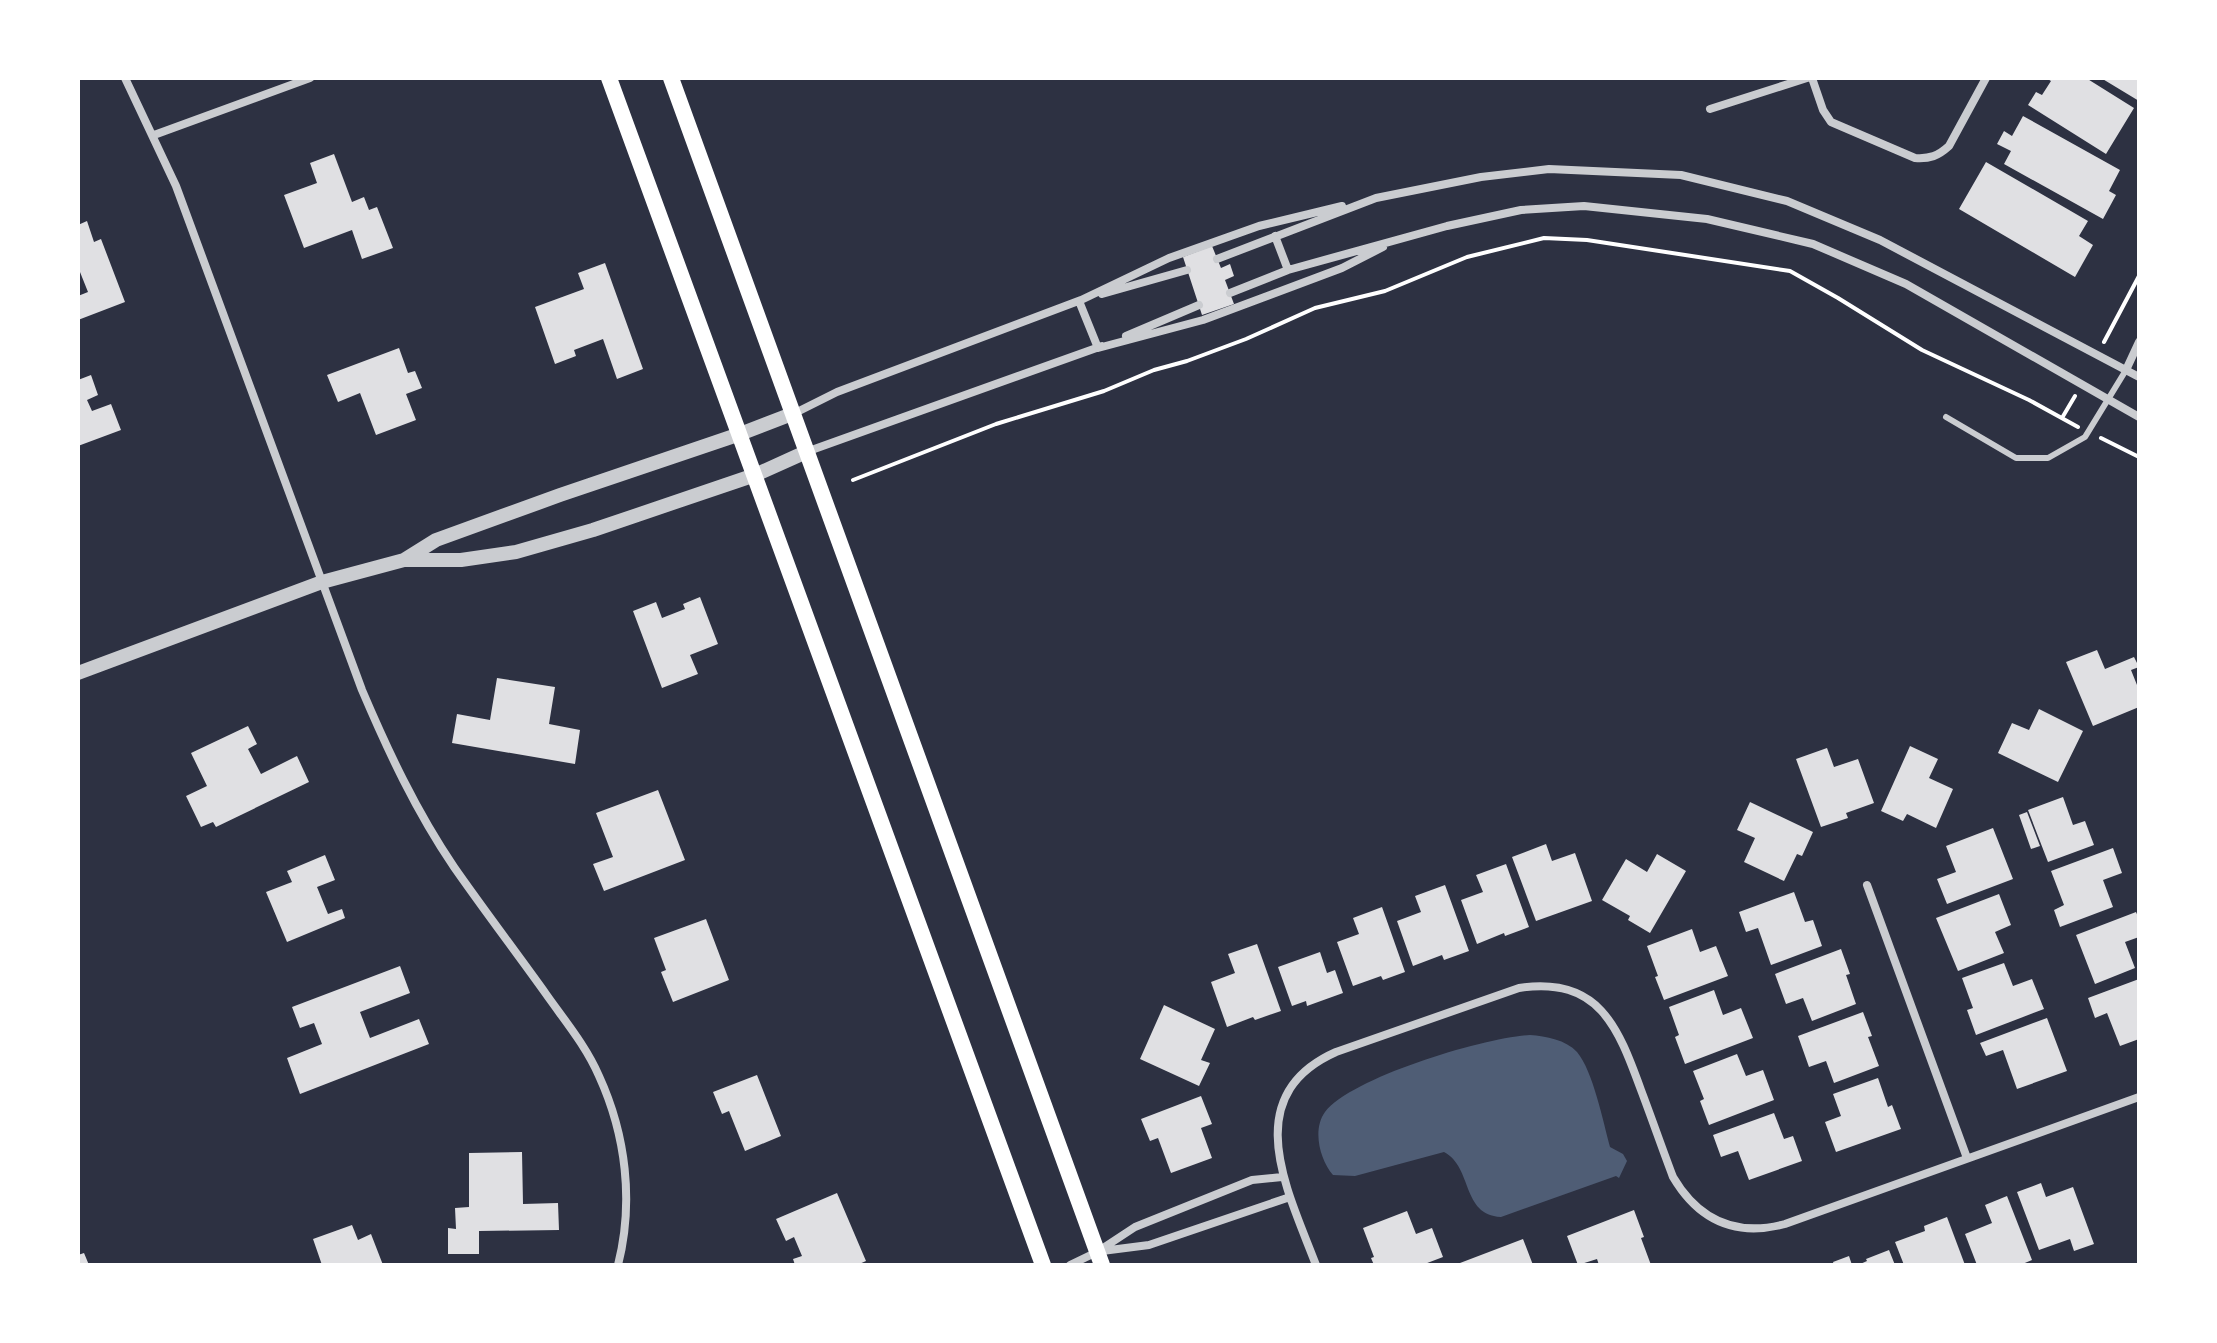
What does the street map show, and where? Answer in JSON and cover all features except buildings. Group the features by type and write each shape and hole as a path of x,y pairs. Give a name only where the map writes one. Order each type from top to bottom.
{"main road":[{"path":"609,78 1043,1265"},
{"path":"671,78 1099,1258"}],"street":[{"path":"125,78 176,186 362,690 388,750 418,809 453,865 580,1041 598,1074 622,1144 626,1181 626,1218 618,1265"},
{"path":"154,135 310,78"},
{"path":"1710,109 1810,78 1831,122 1915,158 1929,159 1949,146 1986,78"},
{"path":"1079,301 1169,258 1259,226 1376,198 1481,177 1549,169 1681,175 1787,201 1880,240 2139,377"},
{"path":"1217,259 1376,198"},
{"path":"1230,293 1288,270 1447,226 1521,210 1584,206 1707,219 1813,244 1906,284 2139,417"},
{"path":"1275,236 1288,270"},
{"path":"1098,348 1203,320 1239,307 1342,268 1402,238"},
{"path":"404,560 436,540 740,434 837,392 1079,301 1187,270"},
{"path":"1079,301 1098,348"},
{"path":"78,673 322,582 404,560 461,560 516,552 593,530 755,475 806,452 1098,348 1199,305"},
{"path":"2126,370 2139,342"},
{"path":"1867,885 1967,1158"},
{"path":"1316,1265 1282,1177 1277,1151 1278,1119 1289,1090 1309,1067 1336,1052 1519,988 1555,987 1570,991 1585,997 1608,1017 1624,1044 1673,1177 1691,1203 1716,1221 1739,1228 1770,1228 2139,1097"},
{"path":"1099,1258 1135,1227 1252,1180 1282,1177"},
{"path":"1070,1265 1149,1245 1290,1197"}],"lane":[{"path":"1946,417 2016,458 2048,458 2085,437 2126,370"}],"path":[{"path":"853,480 996,424 1104,391 1154,370 1187,361 1315,308 1385,291 1467,257 1544,238 1602,242 1790,271 1922,350 2029,400 2139,457"},
{"path":"2103,344 2139,276"},
{"path":"2062,418 2071,402"}],"water":[{"path":"1530,1035 1562,1042 1583,1060 1597,1097 1610,1147 1623,1154 1627,1161 1619,1178 1616,1176 1501,1217 1479,1208 1460,1168 1444,1152 1355,1176 1333,1175 1328,1169 1319,1145 1319,1127 1325,1112 1340,1099 1362,1085 1421,1061 1483,1043"}]}
